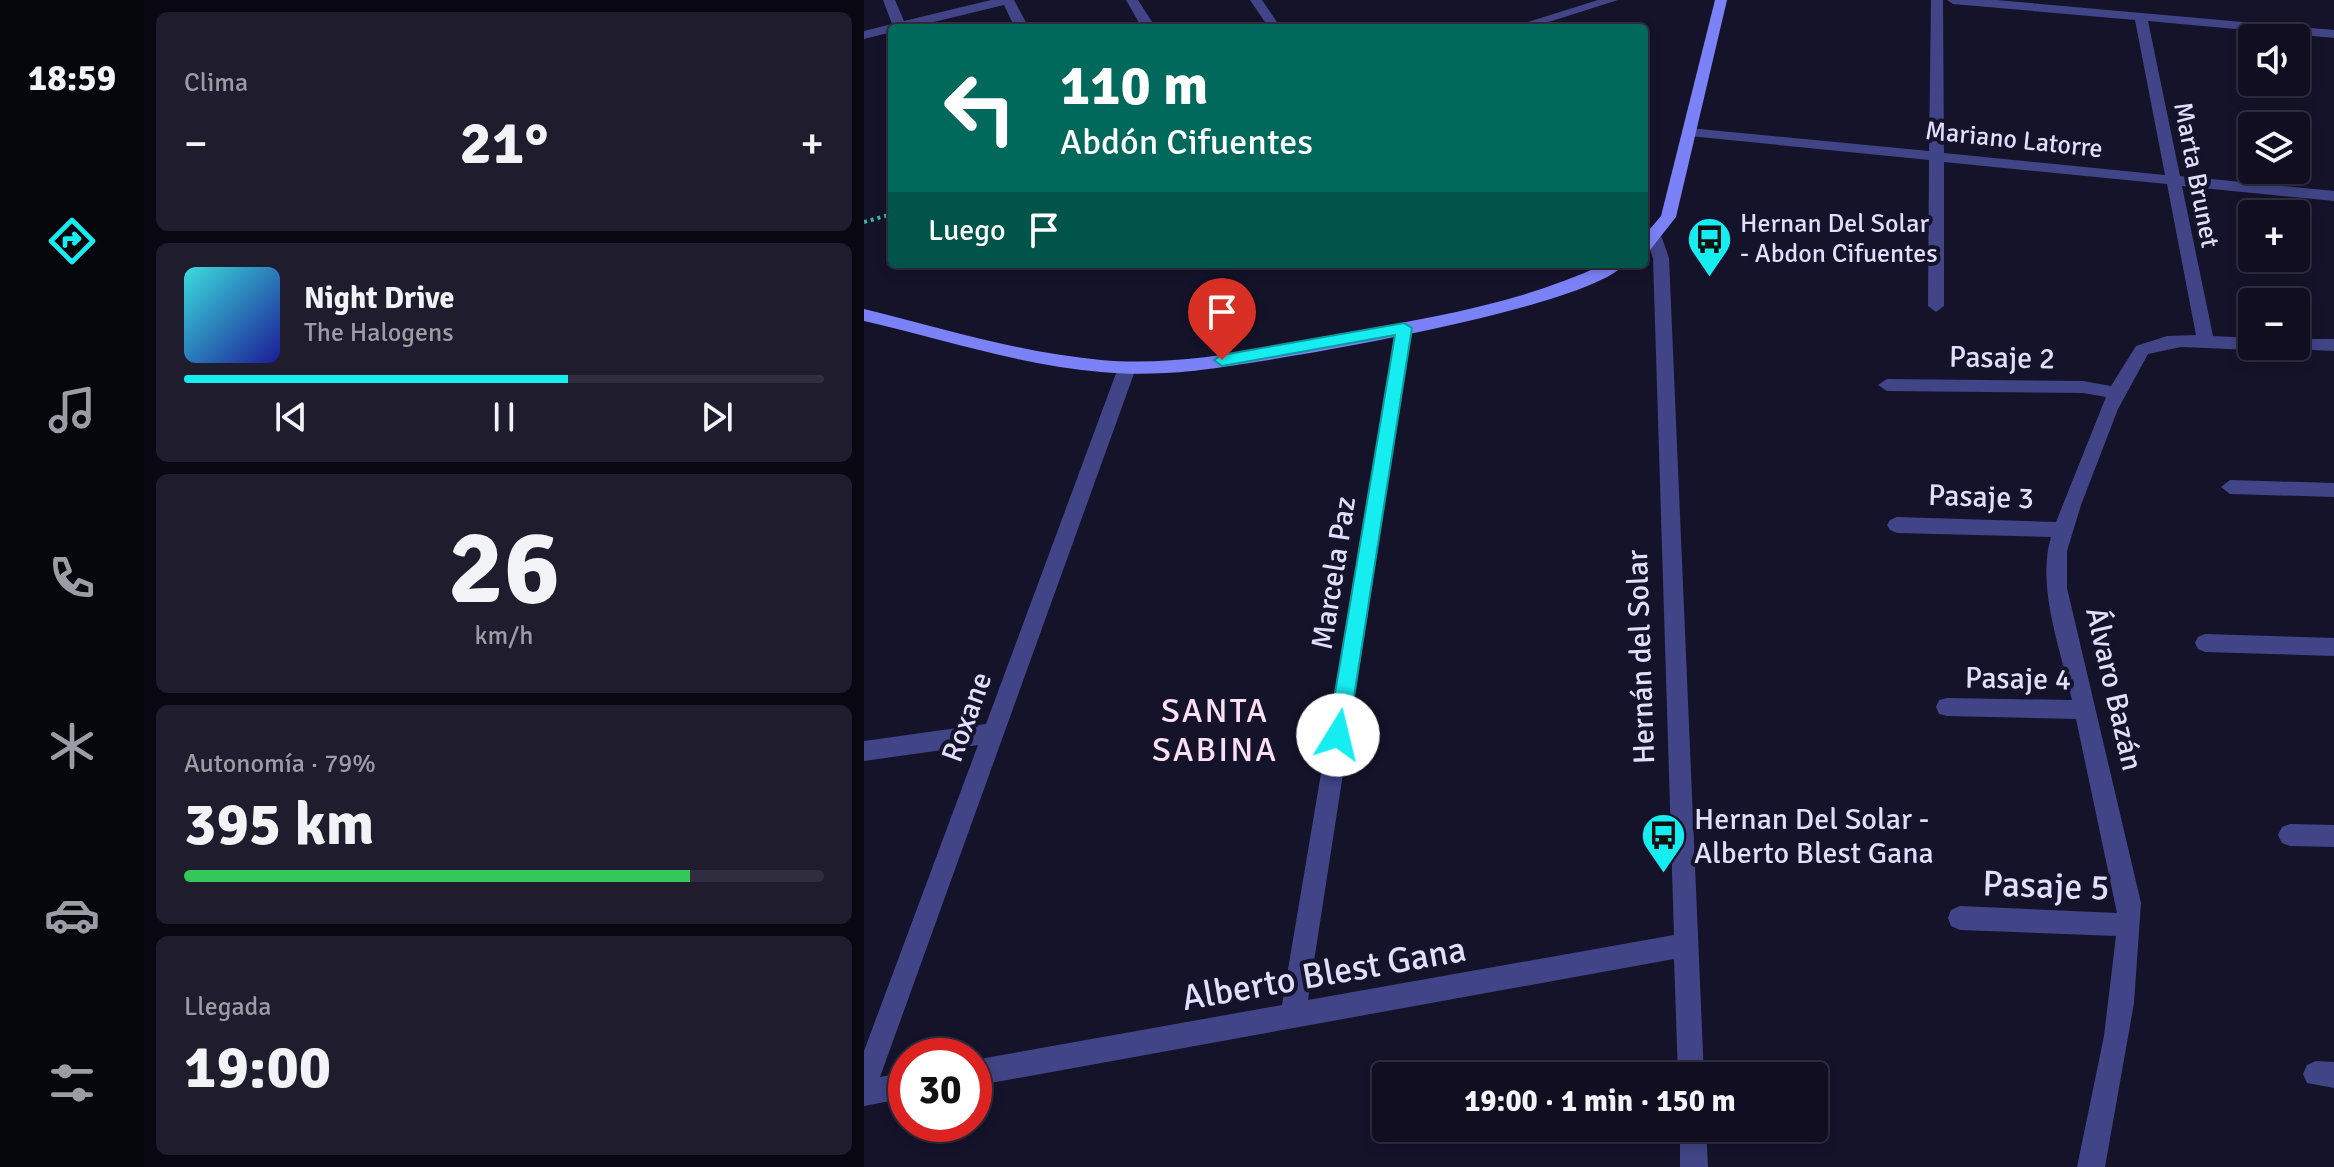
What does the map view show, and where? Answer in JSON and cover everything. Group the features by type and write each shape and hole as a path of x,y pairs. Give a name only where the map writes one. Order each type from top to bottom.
{"street":[{"path":"889,0 895,24"},
{"path":"912,24 1008,0 1020,24"},
{"path":"1132,0 1147,24"},
{"path":"1256,0 1273,24"},
{"path":"1530,24 1612,0"},
{"path":"1649,242 1668,217 1721,0"},
{"path":"1936,306 1937,0"},
{"path":"1953,0 2334,34"},
{"name":"Marta Brunet","path":"2141,17 2206,343"},
{"path":"864,35 888,30"},
{"name":"Mariano Latorre","path":"1689,132 2334,196"},
{"name":"Hernán del Solar","path":"1649,242 1661,265 1690,1062"},
{"path":"864,315 1027,355 1127,368 1241,358 1404,328 1529,301 1578,284 1609,268"},
{"name":"Marcela Paz","path":"1293,1017 1404,328"},
{"name":"Álvaro Bazán","path":"2091,1167 2114,1043 2129,903 2055,574 2063,530 2131,361 2144,349 2172,343 2238,344"},
{"path":"2310,345 2334,345"},
{"name":"Roxane","path":"864,1086 1127,368"},
{"name":"Pasaje 2","path":"1887,385 2083,387 2116,393"},
{"path":"2230,487 2334,490"},
{"name":"Pasaje 3","path":"1897,525 2063,530"},
{"path":"2205,643 2334,647"},
{"name":"Pasaje 4","path":"1947,707 2087,710"},
{"path":"864,751 993,733"},
{"path":"2290,835 2334,836"},
{"name":"Pasaje 5","path":"1960,918 2128,925"},
{"name":"Alberto Blest Gana","path":"992,1070 1686,945"},
{"path":"864,1093 888,1088"},
{"path":"1693,1142 1694,1167"}],"path":[{"path":"864,222 888,215"}],"place":[{"name":"Hernan Del Solar - Abdon Cifuentes","path":"1709,278"},
{"name":"Hernan Del Solar - Alberto Blest Gana","path":"1663,875"}],"district":[{"name":"SANTA SABINA","path":"1215,730"}],"route":[{"path":"1222,360 1404,328 1338,735"}]}
